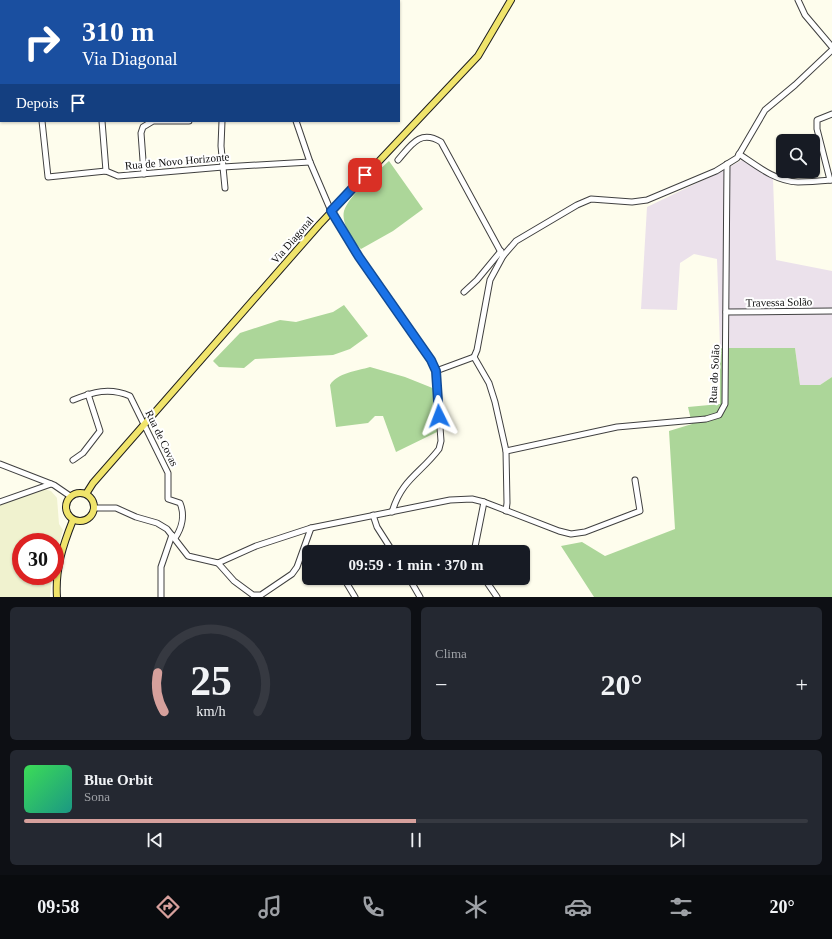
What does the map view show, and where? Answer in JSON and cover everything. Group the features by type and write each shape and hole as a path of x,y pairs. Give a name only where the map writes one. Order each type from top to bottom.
{"main road":[{"name":"Via Diagonal","path":"86,494 93,483 331,211 478,56 511,0"},
{"path":"78,492 86,494 92,500 94,508 93,513 87,520 73,520 67,513 65,504 70,496 78,492"},
{"path":"57,597 58,567 63,545 73,520"}],"street":[{"path":"798,0 806,15 832,47"},
{"path":"436,371 474,357 477,350 490,280 503,256 516,241 577,205 591,200 632,202 648,200 716,172 737,158 765,110 795,86 832,50"},
{"path":"739,154 762,170 780,178 796,182 831,180 817,129 817,120 832,114"},
{"name":"Rua de Novo Horizonte","path":"42,122 48,177 106,171 118,176 223,167 310,162"},
{"path":"102,122 106,171"},
{"path":"144,174 141,133 142,127 152,122"},
{"path":"222,122 221,146 225,188"},
{"path":"296,122 310,162 331,211 359,257 431,360 436,371 441,441 439,449 403,486 396,498 392,512"},
{"path":"398,160 412,144 423,136 433,137 441,142 503,256"},
{"name":"Rua do Solão","path":"506,451 617,427 706,419 719,415 725,404 727,164"},
{"path":"464,292 477,280 500,251"},
{"name":"Travessa Solão","path":"726,312 832,311"},
{"path":"474,357 489,383 506,451 508,503 506,511"},
{"name":"Rua de Covas","path":"73,400 88,394 109,390 130,396 168,473 168,499 180,503 183,509 182,524 174,537"},
{"path":"73,460 100,431 88,394"},
{"path":"0,464 51,484 70,496"},
{"path":"218,563 256,546 310,528 450,500 472,499 571,534 585,532 640,511 635,480"},
{"path":"0,502 51,484"},
{"path":"475,545 484,502"},
{"path":"94,508 116,508 167,528 188,556 218,563 234,581 252,596 261,595 292,574 297,567 310,528"},
{"path":"373,515 377,527 389,545"},
{"path":"161,597 161,567 174,537"},
{"path":"348,585 355,597"},
{"path":"412,585 420,597"},
{"path":"488,585 496,597"}],"shaded area":[{"path":"742,160 773,179 776,260 832,271 832,377 820,385 800,385 795,348 720,348 717,259 694,254 680,263 677,310 641,309 647,207"}],"green space":[{"path":"389,161 423,209 393,231 361,249 348,232 344,221 344,211 347,204 357,191"},
{"path":"344,305 368,336 350,349 333,355 255,359 244,368 219,367 213,361 240,333 280,320 296,322 333,312"},
{"path":"720,348 795,348 800,385 820,385 832,377 832,597 594,597 561,546 582,542 605,556 675,529 669,431 692,424 688,407 720,404"},
{"path":"370,367 405,377 435,389 437,432 396,452 383,416 375,416 368,423 336,427 330,385 342,375"},
{"path":"40,488 51,491 57,498 59,524 63,530 62,533 12,533 12,585 51,585 50,597 0,597 0,504"}],"route":[{"path":"365,175 331,211 359,257 431,360 436,371 439,416"}]}
